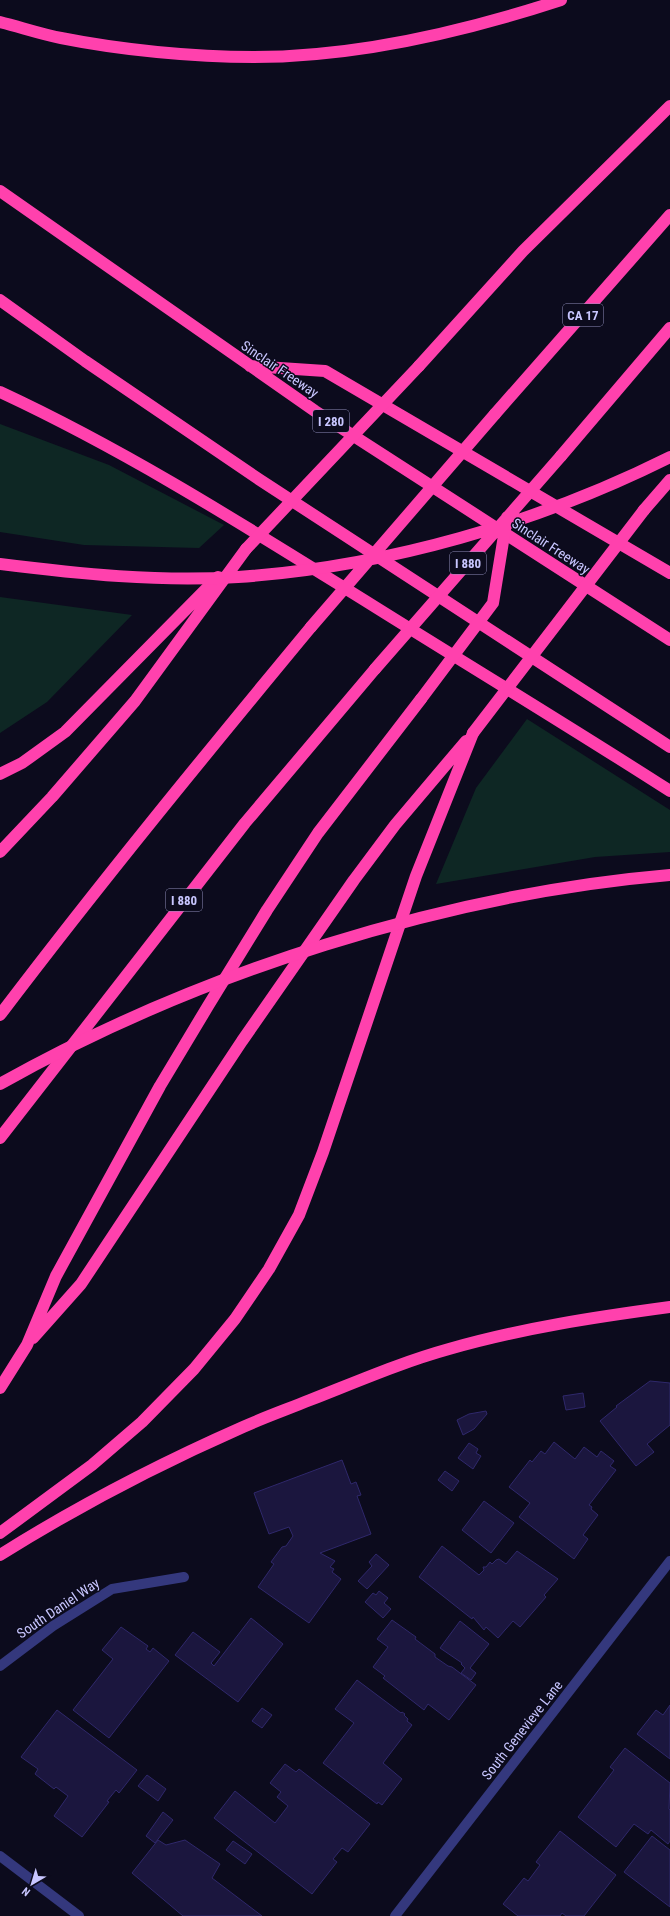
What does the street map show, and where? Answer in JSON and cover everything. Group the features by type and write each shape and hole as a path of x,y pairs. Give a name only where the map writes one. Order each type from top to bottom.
{"highway":[{"path":"0,22 62,38 159,52 254,57 342,51 426,37 503,19 561,0"},
{"path":"0,774 22,763 65,732 246,549 419,366 523,251 670,106"},
{"name":"Sinclair Freeway","path":"0,191 249,366 322,415 670,640"},
{"name":"CA 17","path":"0,1015 72,919 310,628 670,215"},
{"path":"0,300 84,361 260,480 670,746"},
{"name":"I 880","path":"0,1138 245,823 375,669 561,456 670,328"},
{"path":"249,366 325,371 670,573"},
{"path":"0,392 57,419 164,478 293,556 670,791"},
{"path":"0,564 74,574 169,578 239,577 312,568 392,555 474,534 558,506 629,477 670,457"},
{"path":"26,1345 81,1284 242,1041 354,880 395,825 473,733 644,510 670,480"},
{"path":"0,1388 26,1345 56,1276 160,1086 266,910 318,833 493,604 507,517"},
{"path":"0,852 52,797 135,701 246,549"},
{"path":"0,1532 92,1465 142,1422 194,1369 235,1319 269,1269 299,1215 323,1152 416,876 473,733"},
{"path":"0,1084 77,1044 156,1008 241,974 322,946 405,922 495,901 579,886 670,875"},
{"path":"0,1555 58,1519 143,1474 244,1426 375,1374 449,1349 522,1331 598,1317 670,1307"}],"street":[{"name":"South Genevieve Lane","path":"395,1916 670,1560"},
{"name":"South Daniel Way","path":"0,1666 53,1626 112,1589 184,1576"},
{"path":"0,1856 79,1916"}],"green space":[{"path":"0,424 109,465 224,525 199,548 84,545 0,532"},
{"path":"0,597 132,615 47,702 0,733"},
{"path":"527,719 670,810 670,852 595,857 436,884 476,788"}],"building":[{"path":"650,1381 670,1383 670,1425 647,1444 654,1452 636,1466 600,1421 617,1407 616,1406"},
{"path":"583,1393 585,1407 566,1410 563,1396"},
{"path":"486,1411 487,1414 474,1429 463,1435 457,1420 469,1414"},
{"path":"554,1442 575,1459 584,1447 597,1457 601,1451 614,1461 610,1466 616,1470 589,1505 598,1515 583,1535 588,1539 574,1559 519,1517 530,1503 509,1487 530,1460 532,1462 541,1451 545,1454"},
{"path":"469,1443 478,1449 476,1453 481,1456 473,1469 458,1458"},
{"path":"342,1460 351,1484 356,1482 361,1495 357,1496 371,1534 320,1553 335,1561 330,1567 334,1569 332,1572 341,1579 309,1623 258,1587 274,1564 271,1562 282,1547 286,1546 293,1536 289,1527 269,1534 254,1493"},
{"path":"445,1471 459,1481 452,1491 438,1480"},
{"path":"484,1501 514,1523 491,1553 462,1530"},
{"path":"442,1546 479,1575 484,1570 483,1567 486,1567 490,1562 492,1564 499,1559 506,1564 517,1551 558,1579 544,1595 546,1597 520,1627 513,1621 498,1638 486,1627 484,1630 473,1617 472,1619 419,1577"},
{"path":"376,1554 389,1565 367,1589 358,1581 372,1566 369,1562"},
{"path":"379,1591 388,1598 384,1603 391,1609 383,1618 365,1602 373,1593 376,1595"},
{"path":"251,1618 283,1644 238,1702 175,1655 193,1632 220,1652 211,1663 214,1666"},
{"path":"392,1620 416,1637 415,1639 435,1654 435,1657 452,1667 476,1685 449,1720 428,1704 424,1710 383,1678 385,1676 373,1667 388,1647 377,1639"},
{"path":"460,1621 489,1644 470,1668 476,1673 471,1680 461,1673 465,1668 461,1664 462,1663 440,1648"},
{"path":"121,1627 148,1646 146,1649 150,1652 153,1648 169,1661 109,1738 73,1710 113,1659 102,1650"},
{"path":"357,1680 401,1713 402,1712 405,1714 404,1715 408,1719 407,1721 412,1725 383,1763 402,1779 382,1805 378,1802 377,1804 323,1763 354,1723 335,1709"},
{"path":"670,1705 670,1759 637,1734 656,1710 663,1715"},
{"path":"262,1708 272,1715 262,1728 252,1721"},
{"path":"57,1710 137,1770 119,1793 116,1790 107,1801 109,1802 82,1837 54,1816 68,1796 56,1787 54,1789 35,1774 38,1769 21,1757"},
{"path":"625,1748 670,1783 670,1841 668,1844 651,1830 648,1834 634,1824 616,1847 578,1817 614,1770 610,1767"},
{"path":"285,1764 296,1772 299,1769 370,1824 348,1852 342,1848 333,1859 337,1862 312,1894 214,1818 235,1791 275,1823 288,1806 277,1797 281,1792 270,1783"},
{"path":"147,1775 166,1789 158,1801 138,1786"},
{"path":"163,1812 173,1820 155,1843 146,1836"},
{"path":"560,1831 616,1875 584,1916 566,1916 562,1913 560,1916 518,1916 503,1904 524,1878 528,1881 540,1865 536,1862"},
{"path":"652,1836 670,1850 670,1907 624,1872"},
{"path":"158,1840 166,1845 185,1840 220,1864 212,1878 262,1916 183,1916 132,1873"},
{"path":"233,1841 252,1854 245,1864 226,1850"}]}
